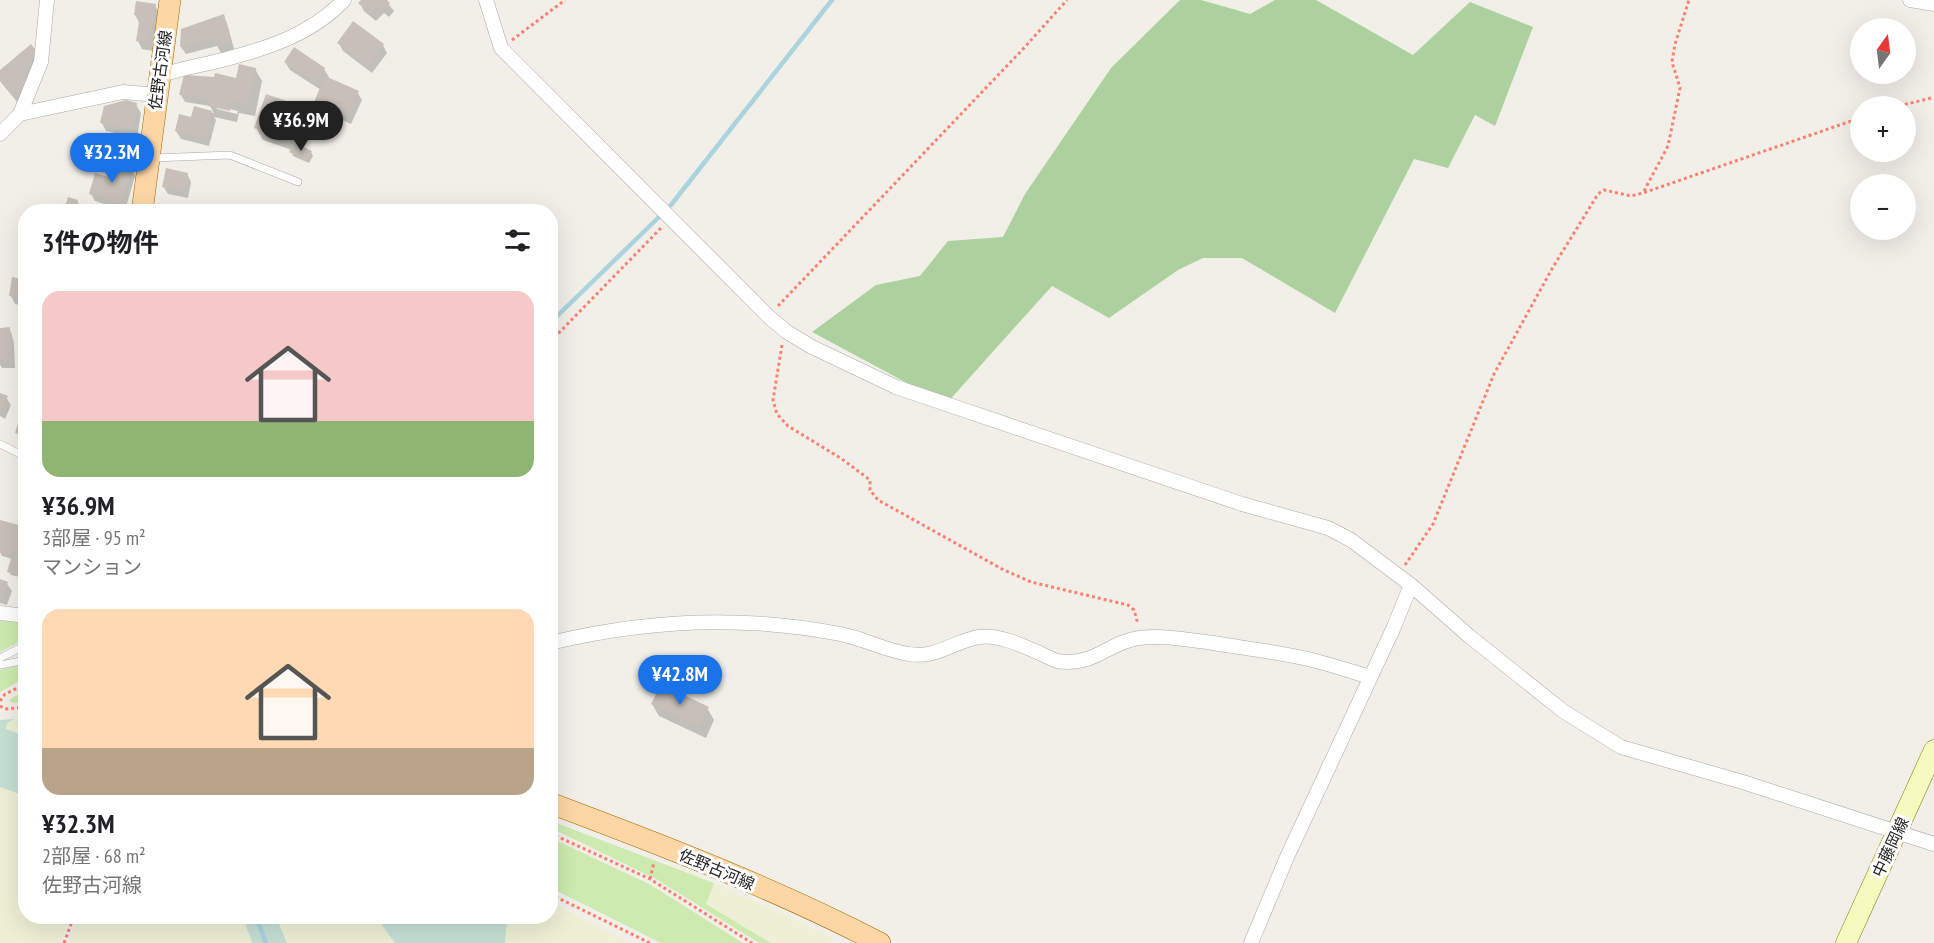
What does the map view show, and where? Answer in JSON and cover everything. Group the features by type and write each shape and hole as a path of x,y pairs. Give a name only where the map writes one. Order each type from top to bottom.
{"main road":[{"name":"佐野古河線","path":"143,204 170,0"},
{"name":"中藤岡線","path":"1846,943 1934,750"},
{"name":"佐野古河線","path":"558,806 834,919 880,943"}],"street":[{"path":"0,134 20,114 41,62 47,0"},
{"path":"20,114 158,85 177,70 226,59 294,37 332,13 344,0"},
{"path":"486,0 501,48 769,317 787,332 812,347 896,387 1231,501 1328,528 1351,540 1411,585 1469,636 1563,711 1621,747 1746,783 1934,844"},
{"path":"1910,0 1934,4"},
{"path":"1251,943 1313,798 1393,629 1411,585"},
{"path":"0,613 18,615"},
{"path":"558,642 655,625 714,622 801,627 842,634 868,640 898,651 923,655 980,637 993,637 1067,663 1093,658 1127,641 1164,637 1307,659 1370,677"}],"lane":[{"path":"148,158 230,155 298,182"},
{"path":"0,444 18,453"},
{"path":"0,658 18,649"},
{"path":"0,665 18,662"}],"path":[{"path":"501,48 565,0"},
{"path":"769,317 1023,50 1067,0"},
{"path":"1643,193 1668,146 1680,88 1672,62 1675,44 1689,0"},
{"path":"1916,102 1931,98"},
{"path":"1398,575 1421,545 1433,524 1494,374 1553,267 1598,194 1604,190 1631,196 1643,193 1850,121"},
{"path":"558,334 671,218"},
{"path":"787,332 780,351 773,400 777,414 788,426 842,459 870,480 870,490 878,500 1002,569 1041,585 1128,605 1137,617 1139,638"},
{"path":"0,701 5,694 18,688"},
{"path":"0,706 5,710 18,708"},
{"path":"558,837 650,879 752,943"},
{"path":"650,879 655,857"},
{"path":"558,898 650,943"},
{"path":"64,943 72,924"}],"green space":[{"path":"1180,0 1201,0 1250,14 1275,0 1316,0 1413,55 1470,2 1533,27 1495,126 1475,115 1448,168 1414,159 1335,313 1242,258 1203,258 1178,270 1109,318 1052,286 946,404 812,332 876,285 920,276 948,241 1003,237 1025,194 1111,68"},
{"path":"0,621 18,622 18,643 0,652"},
{"path":"18,666 18,682 0,692 0,670"},
{"path":"18,694 18,703 9,700"},
{"path":"18,718 18,734 6,730 7,723"},
{"path":"14,719 7,723 6,729 18,733 18,793 0,787 0,720"},
{"path":"0,787 18,793 18,924 67,924 60,943 0,943"},
{"path":"558,824 714,883 706,904 771,943 759,943 656,879 558,831"},
{"path":"558,841 651,885 743,943 661,943 558,892"},
{"path":"714,883 833,937 829,943 771,943 706,904"},
{"path":"558,906 628,943 505,943 508,924 558,924"},
{"path":"76,924 245,924 252,943 69,943"},
{"path":"245,924 279,924 287,943 252,943"},
{"path":"279,924 381,924 395,943 287,943"},
{"path":"381,924 508,924 505,943 395,943"}],"building":[{"path":"361,0 387,0 390,3 384,10 379,6 371,15 358,3"},
{"path":"136,1 156,4 149,43 136,41 140,16 134,15"},
{"path":"224,14 231,42 215,46 213,38 180,47 181,29"},
{"path":"353,21 384,44 368,66 337,43"},
{"path":"31,44 39,54 23,68 29,81 12,95 0,81 0,70"},
{"path":"294,47 325,68 315,83 284,62"},
{"path":"239,64 256,68 248,104 232,101 230,111 208,106 210,99 179,95 184,75 214,77 215,73 236,78"},
{"path":"325,76 359,91 347,117 314,102"},
{"path":"266,94 307,108 295,142 254,128"},
{"path":"126,100 137,103 133,131 100,123 104,106"},
{"path":"194,106 212,111 205,139 175,131 179,114 191,117"},
{"path":"294,143 312,151 308,161 289,152"},
{"path":"92,151 112,158 108,169 88,162"},
{"path":"116,163 132,167 121,204 89,194 95,173 112,178"},
{"path":"166,168 188,173 184,191 162,187"},
{"path":"68,197 78,200 77,204 66,204"},
{"path":"12,277 18,278 18,298 9,296"},
{"path":"10,327 11,360 0,361 0,328"},
{"path":"0,393 8,396 0,412"},
{"path":"0,520 18,525 18,552 11,550 9,556 0,553"},
{"path":"12,555 18,556 18,575 7,572"},
{"path":"0,579 8,582 2,598 0,598"},
{"path":"661,684 709,707 699,727 651,704"}],"waterway":[{"path":"671,205 832,0"},
{"path":"558,315 660,216"},
{"path":"259,924 266,943"}]}
